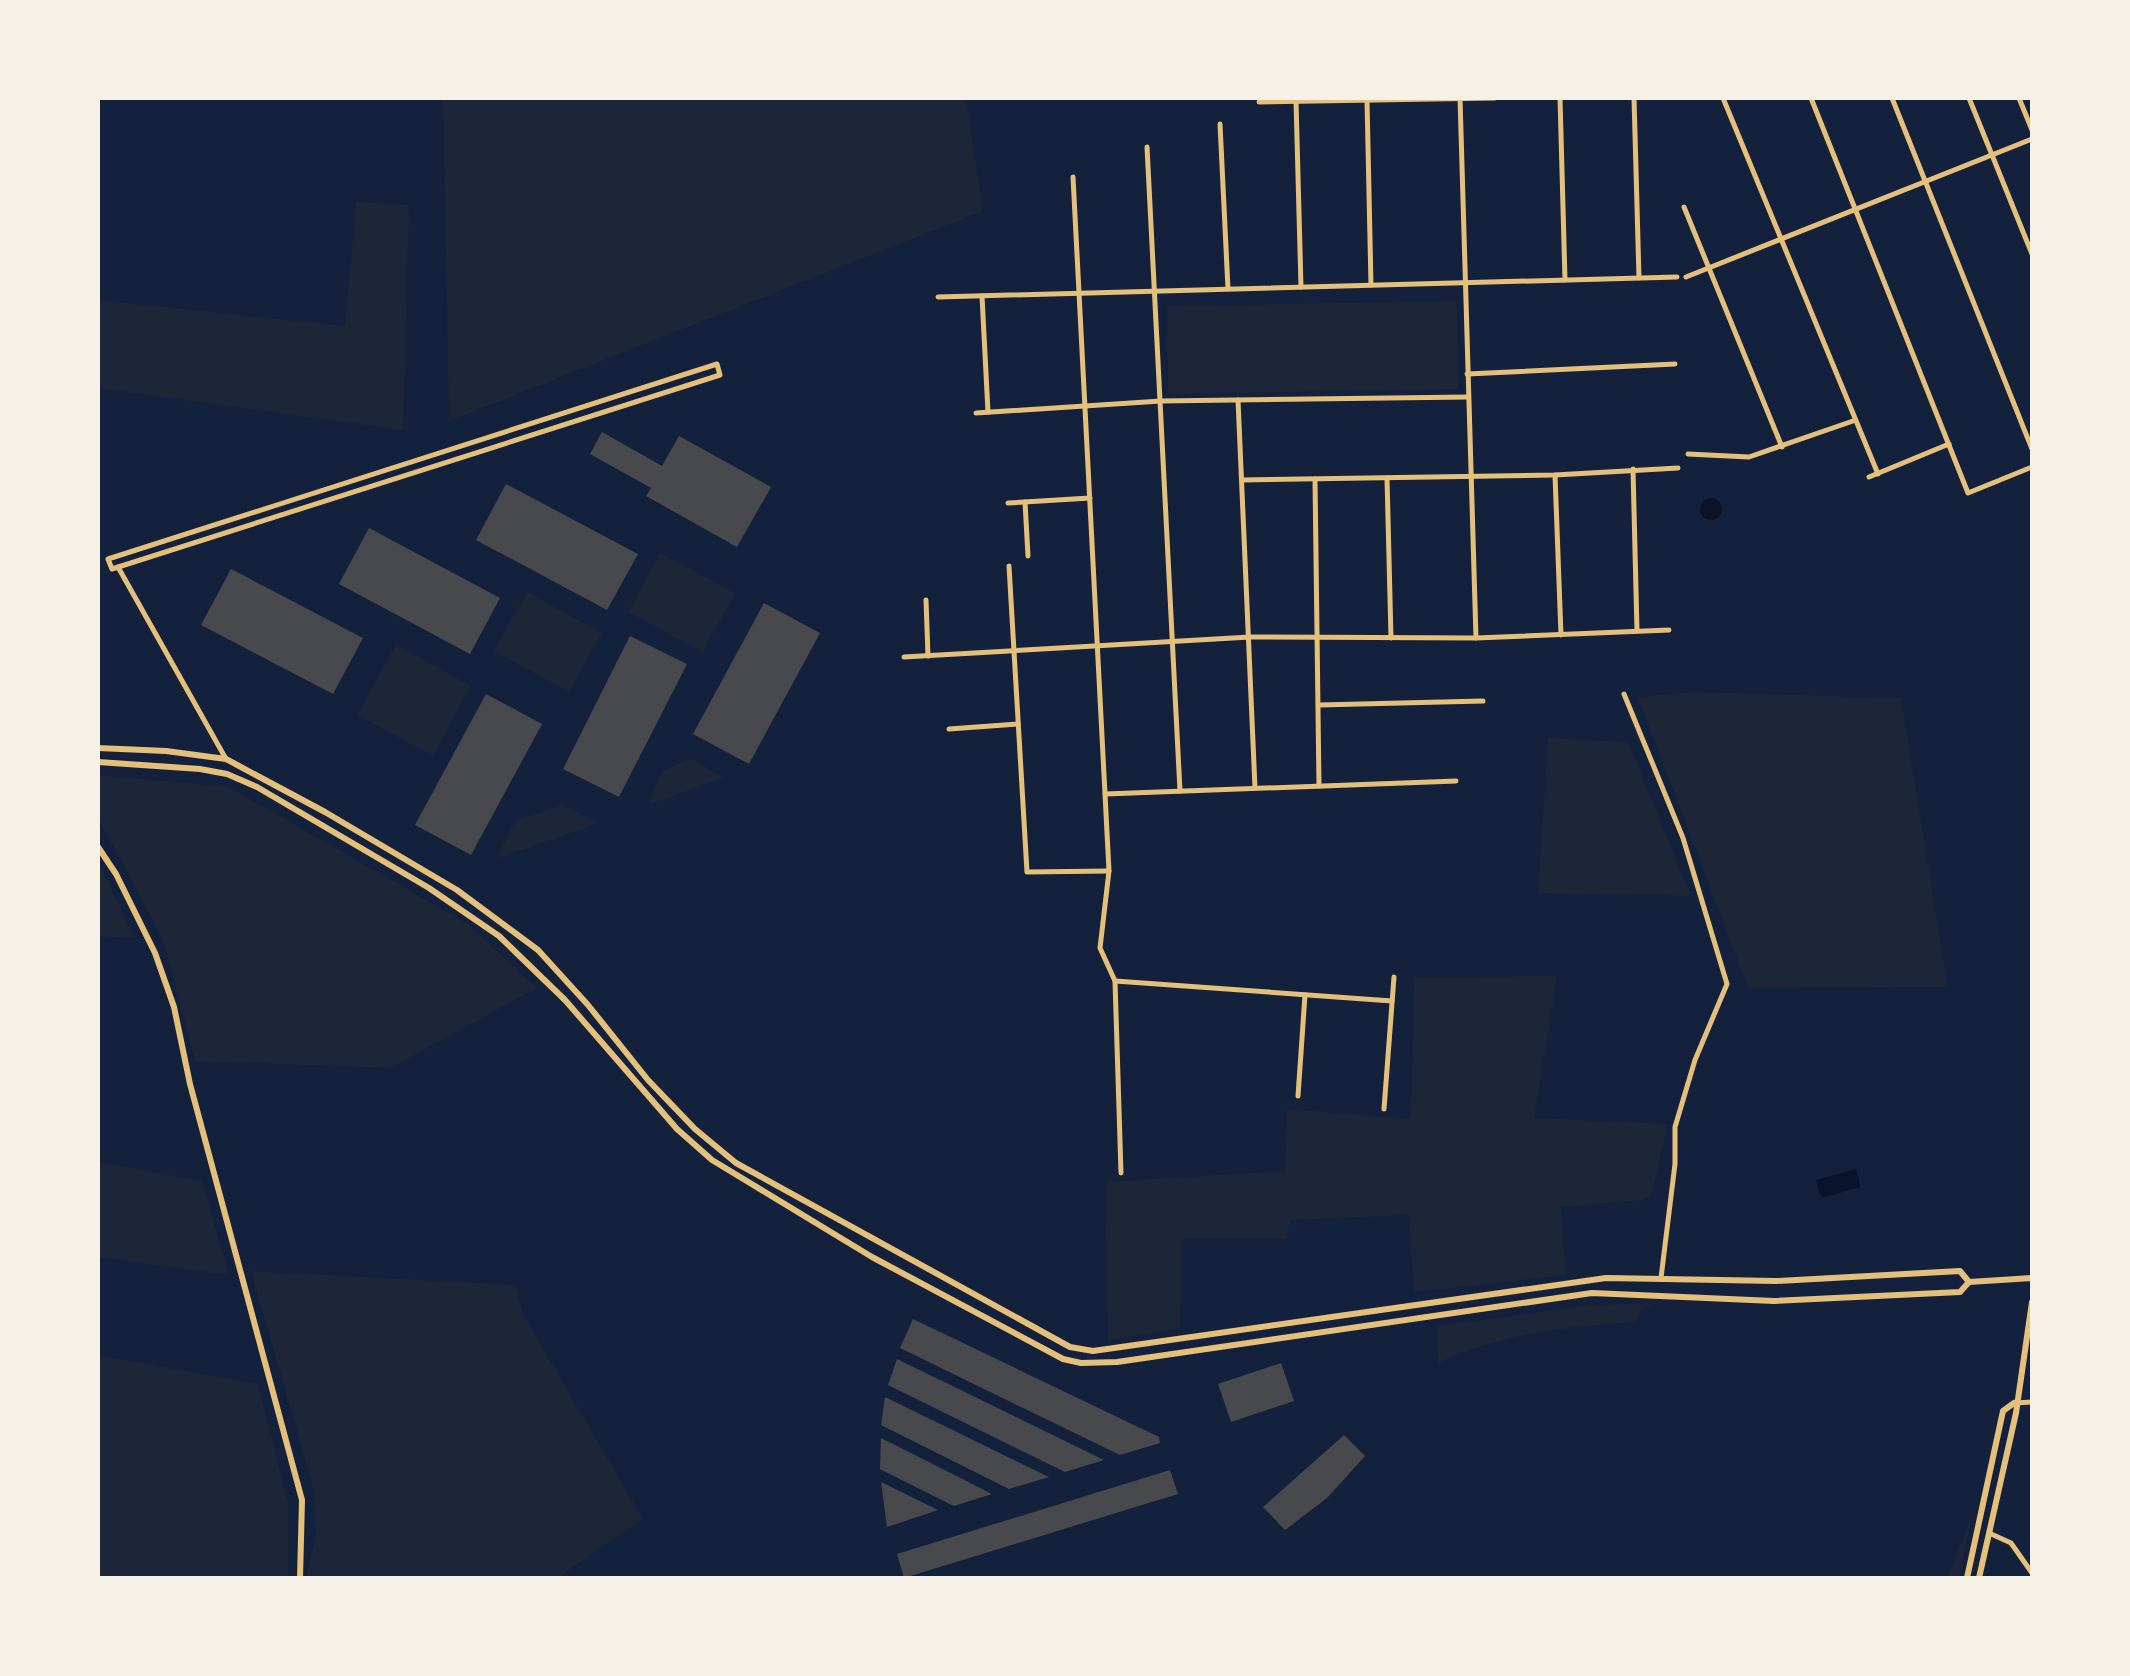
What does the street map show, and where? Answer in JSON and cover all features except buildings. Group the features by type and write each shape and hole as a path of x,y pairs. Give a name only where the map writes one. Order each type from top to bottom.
{"street":[{"path":"1460,98 1476,638"},
{"path":"1259,102 1495,98"},
{"path":"1560,98 1565,280"},
{"path":"1634,98 1639,278"},
{"path":"1723,98 1853,421 1878,474"},
{"path":"1811,98 1968,493 2032,467"},
{"path":"1892,98 2032,449"},
{"path":"1969,98 2032,254"},
{"path":"2019,98 2032,130"},
{"path":"1367,100 1371,285"},
{"path":"1296,101 1301,287"},
{"path":"1220,124 1228,289"},
{"path":"1686,277 2032,139"},
{"path":"1147,147 1180,791"},
{"path":"1073,177 1109,871 1100,948 1115,981 1121,1173"},
{"path":"1684,207 1782,447"},
{"path":"938,297 1677,277"},
{"path":"982,296 988,412"},
{"path":"115,568 720,375 717,364 108,559 226,759"},
{"path":"1467,374 1675,364"},
{"path":"976,413 1161,401 1468,397"},
{"path":"1238,400 1255,788"},
{"path":"1688,454 1749,457 1853,421"},
{"path":"1869,477 1949,444"},
{"path":"1242,480 1555,475 1678,468"},
{"path":"1633,469 1637,631"},
{"path":"1555,475 1561,635"},
{"path":"1387,478 1391,638"},
{"path":"1315,479 1319,786"},
{"path":"1008,503 1090,498"},
{"path":"1025,502 1028,556"},
{"path":"1009,566 1027,872 1109,871"},
{"path":"926,600 928,656"},
{"path":"904,657 1250,637 1476,638 1669,630"},
{"path":"1624,694 1683,838 1727,984 1695,1060 1675,1127 1675,1164 1661,1278"},
{"path":"1319,705 1483,701"},
{"path":"949,729 1018,724"},
{"path":"98,748 166,751 226,759 457,890 538,950 695,1129 736,1163 841,1224 1070,1347 1093,1351 1606,1278 1776,1281 1960,1271 1969,1282"},
{"path":"98,762 227,774 273,796 429,888 499,936 565,1000 630,1078 689,1139 743,1182 1054,1354 1081,1363 1117,1362 1592,1293 1774,1301 1960,1292 1969,1282 2032,1278"},
{"path":"1105,794 1456,781"},
{"path":"273,796 279,787"},
{"path":"98,847 155,953 174,1007 190,1084 302,1500 300,1578"},
{"path":"1384,1109 1394,977"},
{"path":"1115,981 1392,1001"},
{"path":"1298,1096 1305,995"},
{"path":"834,1235 841,1224"},
{"path":"1774,1301 1776,1281"},
{"path":"1979,1578 2016,1413 2014,1403 2032,1302"},
{"path":"2022,1351 2032,1351"},
{"path":"1967,1578 2003,1411 2014,1403 2032,1402"},
{"path":"1989,1533 2011,1543 2032,1573"}],"shaded area":[{"path":"443,98 966,98 983,211 449,421"},
{"path":"356,202 409,205 403,430 98,388 98,300 345,326"},
{"path":"1457,301 1458,389 1168,394 1167,306"},
{"path":"1711,498 1719,501 1722,509 1719,517 1711,520 1703,517 1700,509 1703,501"},
{"path":"660,553 735,593 703,652 628,612"},
{"path":"527,592 602,633 569,692 494,651"},
{"path":"396,645 471,686 433,756 357,715"},
{"path":"1695,692 1901,698 1948,987 1748,988 1638,697"},
{"path":"1548,738 1628,742 1691,896 1538,893"},
{"path":"692,759 725,778 649,804 663,770"},
{"path":"98,775 229,787 468,924 537,988 391,1068 195,1061 163,939 98,818"},
{"path":"563,805 599,823 497,858 515,821"},
{"path":"98,861 135,938 98,936"},
{"path":"1557,976 1534,1118 1668,1124 1651,1196 1642,1200 1561,1207 1566,1275 1414,1292 1409,1215 1290,1220 1286,1239 1182,1239 1180,1328 1108,1341 1105,1182 1285,1171 1287,1109 1411,1119 1414,977"},
{"path":"98,1162 202,1181 229,1275 98,1257"},
{"path":"1856,1169 1861,1187 1821,1198 1816,1180"},
{"path":"251,1271 515,1285 523,1314 643,1519 557,1578 306,1578 316,1533 312,1483"},
{"path":"1654,1303 1642,1309 1635,1322 1534,1333 1486,1345 1438,1363 1437,1326 1592,1305"},
{"path":"98,1355 258,1384 288,1502 288,1578 98,1578"},
{"path":"1972,1516 1959,1578 1947,1578"}]}
